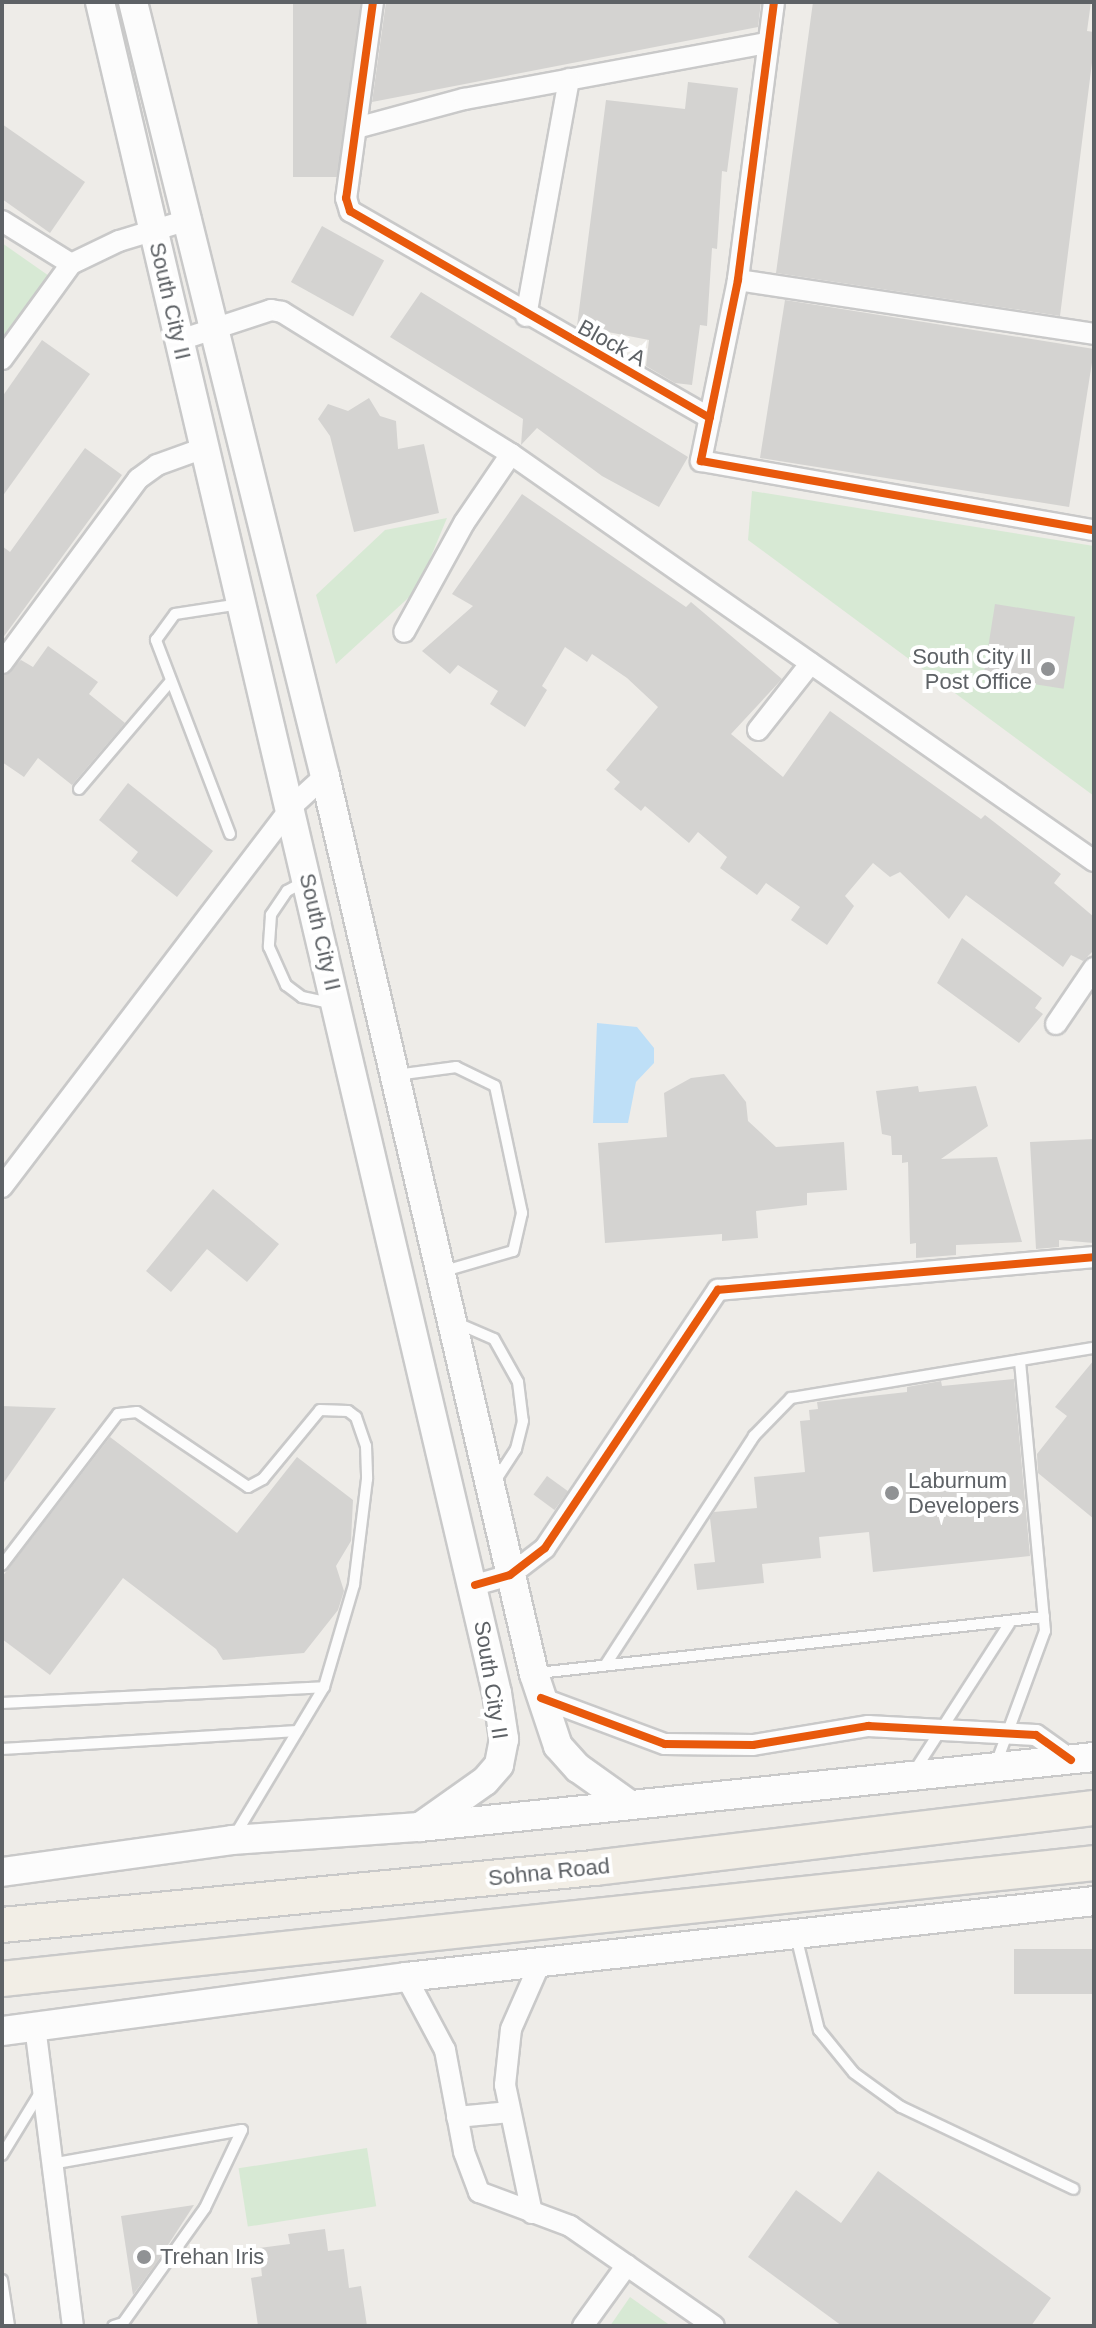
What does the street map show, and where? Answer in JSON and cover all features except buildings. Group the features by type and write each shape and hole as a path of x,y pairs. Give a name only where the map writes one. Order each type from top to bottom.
{"highway":[{"name":"Sohna Road","path":"2,1925 594,1868 1094,1808"},
{"path":"2,1979 1094,1863"}],"main road":[{"name":"South City II","path":"100,2 475,1585 504,1739 499,1765 485,1781 420,1827"},
{"name":"South City II","path":"133,2 191,219 325,776 510,1575 550,1730 567,1758 630,1805"},
{"path":"2,1872 232,1840 420,1827 1082,1758"},
{"path":"2,2031 406,1977 1094,1901"}],"street":[{"name":"Block A","path":"373,2 360,127 346,198 350,211 526,316 710,418"},
{"path":"774,2 738,280 701,461 1094,530"},
{"path":"360,127 464,99 767,43"},
{"path":"526,316 569,79"},
{"path":"2,359 71,264 153,229 191,219"},
{"path":"2,221 71,264"},
{"path":"738,280 1094,334"},
{"path":"180,340 271,310 282,312 511,454 1094,861"},
{"path":"2,663 138,479 157,465 204,448"},
{"path":"404,632 464,523 511,454"},
{"path":"758,730 811,663"},
{"path":"2,1187 291,807 325,776"},
{"path":"1056,1024 1094,968"},
{"path":"475,1585 510,1575 545,1548 718,1290 1094,1257"},
{"path":"538,1686 665,1744 753,1745 868,1726 1036,1735 1082,1758"},
{"path":"532,2213 505,2085 511,2029 541,1961"},
{"path":"406,1977 445,2050 457,2117 479,2192 570,2226 714,2326"},
{"path":"35,2026 49,2165 73,2326"},
{"path":"457,2117 510,2112"},
{"path":"583,2326 627,2265"}],"lane":[{"path":"230,834 156,640 166,621 175,614 241,603"},
{"path":"79,789 171,681"},
{"path":"308,880 280,898 267,928 269,947 286,985 302,997 337,1003"},
{"path":"394,1075 456,1067 495,1086 522,1213 513,1251 440,1273"},
{"path":"451,1321 494,1339 518,1382 523,1421 516,1449 490,1489"},
{"path":"606,1664 754,1436 791,1398 1094,1348"},
{"path":"994,1769 1042,1642 1044,1617 1020,1360"},
{"path":"2,1565 118,1414 137,1412 248,1487 263,1479 311,1417 320,1410 348,1411 363,1428 367,1479 354,1585 324,1687 232,1840"},
{"path":"538,1686 606,1664 1009,1624 1044,1617"},
{"path":"912,1775 1009,1624"},
{"path":"2,1703 324,1687"},
{"path":"2,1749 297,1731"},
{"path":"795,1932 819,2030 854,2073 901,2107 1074,2189"},
{"path":"2,2155 41,2091"},
{"path":"49,2165 242,2130 205,2208 123,2323 113,2326"},
{"path":"2,2280 9,2326"}],"green space":[{"path":"2,243 52,278 2,349"},
{"path":"752,491 1094,546 1094,796 748,540"},
{"path":"447,518 417,590 336,664 316,595 385,530"},
{"path":"367,2148 376,2206 248,2227 239,2168"},
{"path":"630,2297 671,2326 610,2326"}],"water":[{"path":"597,1023 637,1027 654,1048 654,1063 636,1082 628,1123 593,1123"}],"cycle path":[{"path":"373,2 346,198 350,211 710,418"},
{"path":"774,2 738,280 701,461 1094,530"},
{"path":"475,1585 510,1575 545,1548 718,1290 1094,1257"},
{"path":"541,1698 665,1744 753,1745 868,1726 1036,1735 1071,1760"}],"place":[{"name":"South City II Post Office","path":"1048,669"},
{"name":"Laburnum Developers","path":"892,1493"},
{"name":"Trehan Iris","path":"144,2257"}]}
